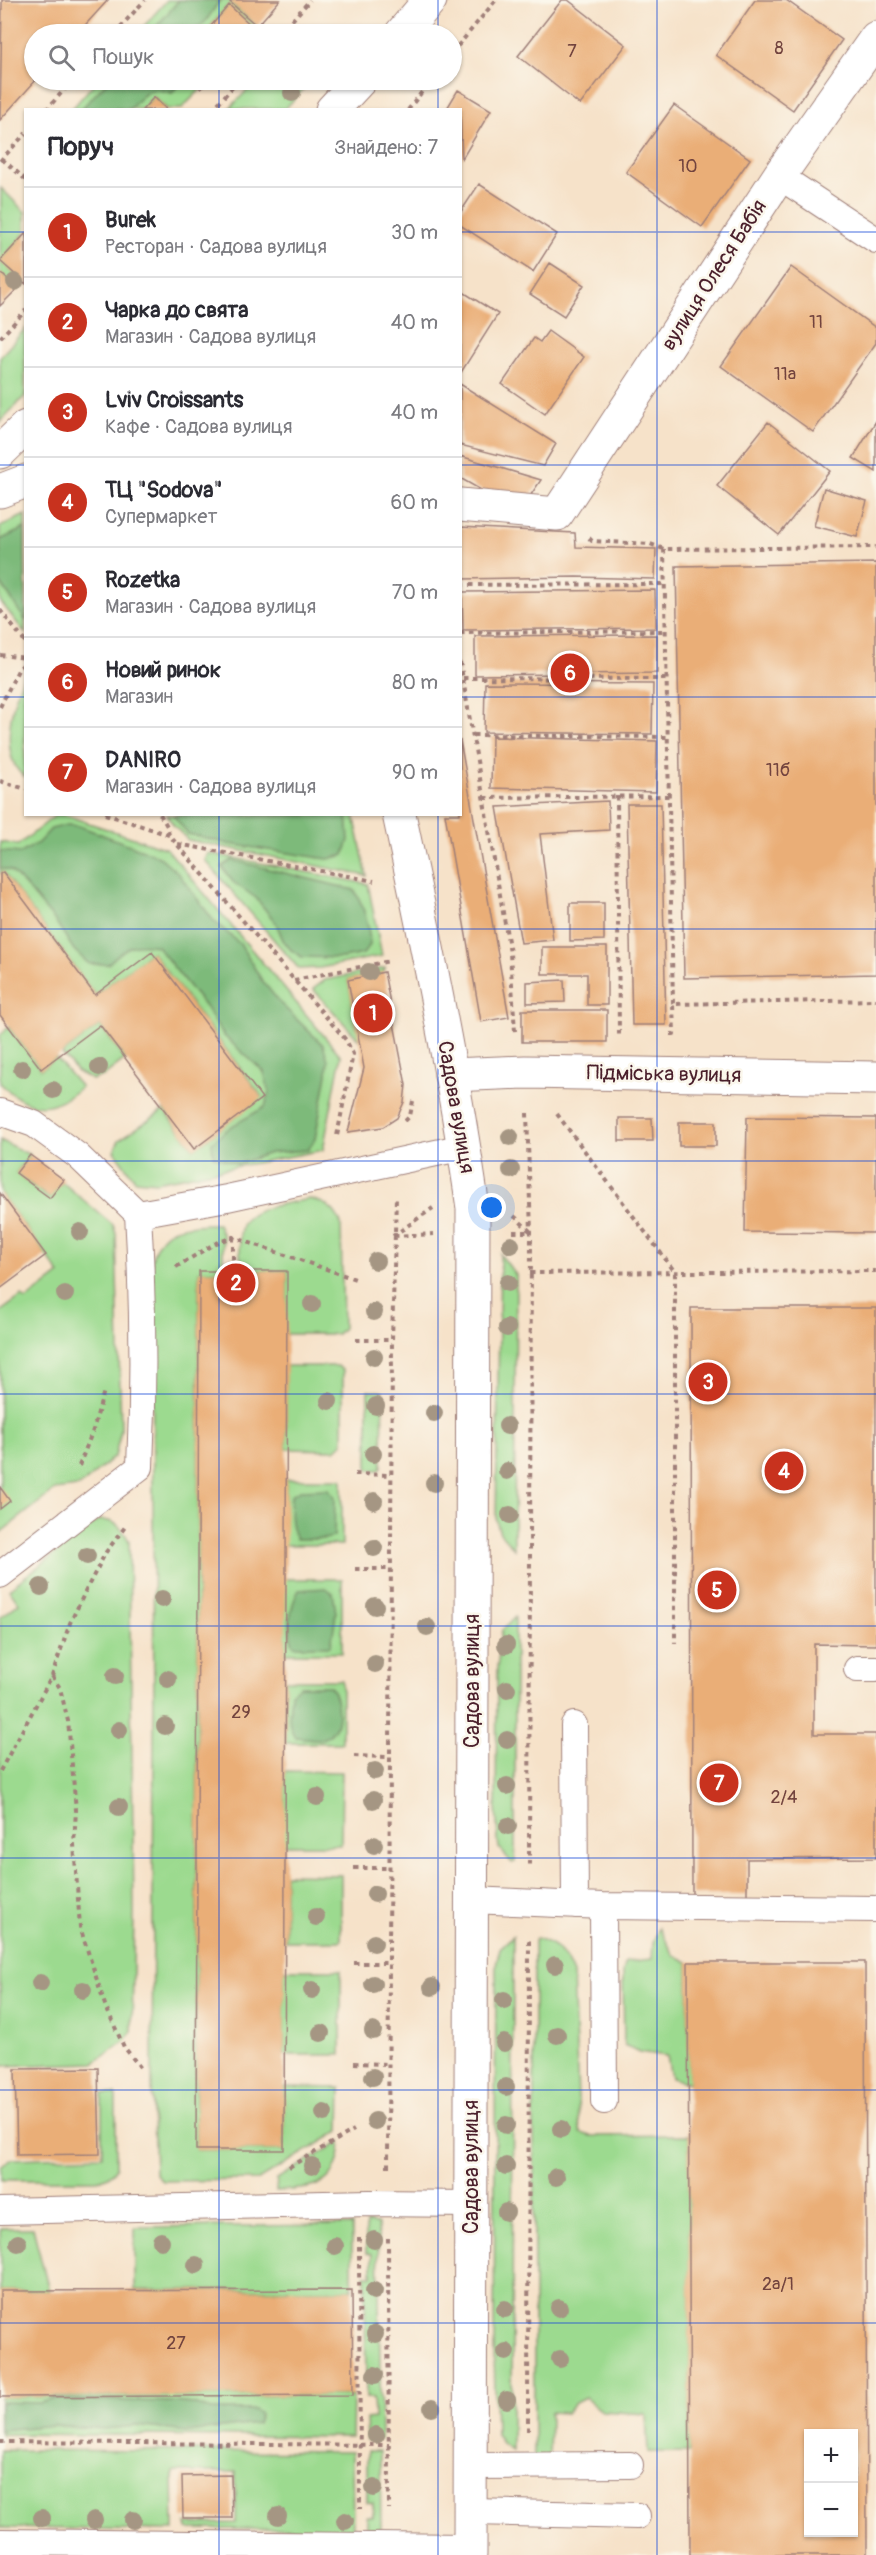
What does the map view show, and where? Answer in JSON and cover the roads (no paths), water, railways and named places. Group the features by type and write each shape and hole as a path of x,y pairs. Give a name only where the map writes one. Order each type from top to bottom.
{"street":[{"path":"410,24 430,0"},
{"name":"вулиця Олеся Бабія","path":"462,505 557,514 779,176 876,38"},
{"path":"334,108 351,90"},
{"path":"357,108 365,90"},
{"path":"0,452 24,429"},
{"path":"0,491 24,482"},
{"name":"Садова вулиця","path":"399,816 431,963 473,1208 470,2551"},
{"name":"Підміська вулиця","path":"451,1075 525,1072 876,1078"}],"lane":[{"path":"779,176 876,240"},
{"path":"0,1112 34,1124 78,1156 138,1214 142,1280 143,1412 140,1467 0,1575"},
{"path":"138,1214 227,1198 464,1147"},
{"path":"574,1725 575,1905"},
{"path":"471,1900 603,1906 876,1910"},
{"path":"603,1906 604,2101"},
{"path":"0,2211 388,2203 471,2204"},
{"path":"470,2466 630,2465"},
{"path":"471,2512 637,2516"},
{"path":"0,2542 359,2547 470,2551"}],"place":[{"name":"Новий ринок","path":"570,673"},
{"name":"Burek","path":"373,1013"},
{"name":"Чарка до свята","path":"236,1283"},
{"name":"Lviv Croissants","path":"708,1382"},
{"name":"ТЦ \"Sodova\"","path":"784,1471"},
{"name":"Rozetka","path":"717,1590"},
{"name":"DANIRO","path":"719,1783"}]}
